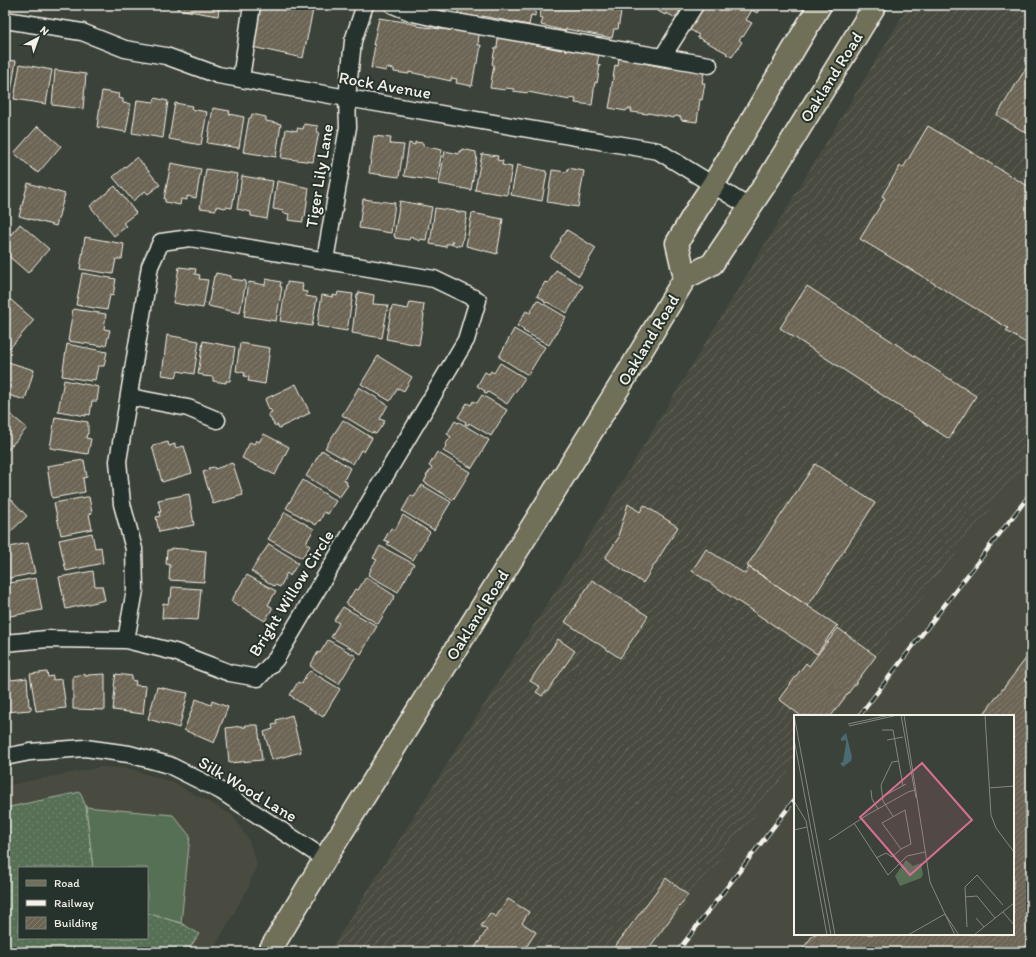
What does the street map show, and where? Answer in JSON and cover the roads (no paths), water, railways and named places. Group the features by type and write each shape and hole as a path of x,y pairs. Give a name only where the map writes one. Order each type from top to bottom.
{"main road":[{"name":"Oakland Road","path":"685,278 677,243 820,5"},
{"name":"Oakland Road","path":"269,952 685,278 712,264 766,183 875,5"}],"street":[{"path":"241,78 252,5"},
{"name":"Tiger Lily Lane","path":"325,260 348,127 347,98 353,41 365,5"},
{"path":"393,5 413,13 444,20 709,65"},
{"path":"663,56 695,5"},
{"name":"Rock Avenue","path":"5,20 82,32 125,49 166,56 218,75 658,151 749,207"},
{"name":"Bright Willow Circle","path":"190,238 434,278 478,300 466,340 276,659 258,678 230,673 175,652 126,640 135,590 134,550 122,504 118,461 130,397 150,266 161,242 190,238"},
{"path":"130,397 188,408 217,420"},
{"path":"5,643 47,639 126,640"},
{"name":"Silk Wood Lane","path":"5,757 30,752 86,748 129,754 169,765 221,791 325,859"}],"railway":[{"path":"860,715 1031,493"},
{"path":"677,952 794,800"}]}
